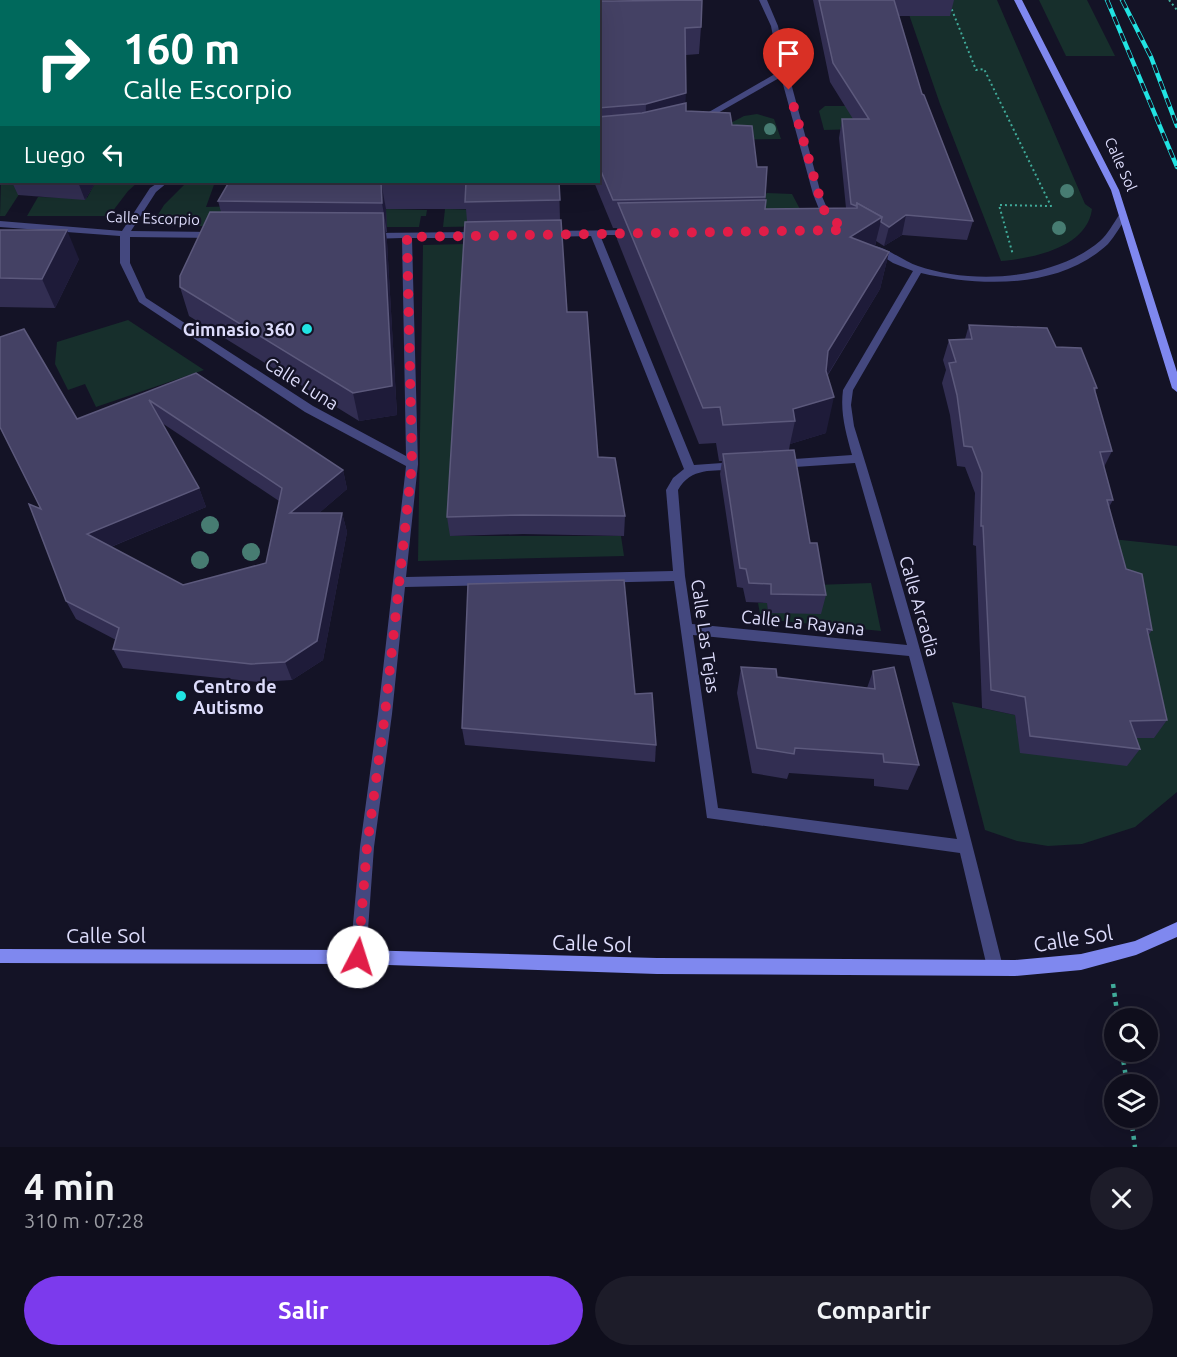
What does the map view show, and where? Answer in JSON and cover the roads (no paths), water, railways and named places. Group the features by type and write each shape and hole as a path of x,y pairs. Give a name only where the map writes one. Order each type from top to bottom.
{"street":[{"path":"763,0 768,7 777,36 784,72 823,209 844,230"},
{"name":"Calle Sol","path":"1018,0 1115,190 1177,388"},
{"path":"694,122 784,72"},
{"path":"125,234 153,190 163,183"},
{"path":"866,243 918,270 959,278 993,279 1056,269 1074,262 1104,242 1122,217"},
{"name":"Calle Escorpio","path":"0,224 125,234 219,235"},
{"path":"536,234 642,232"},
{"path":"594,233 690,469 747,465"},
{"name":"Calle Luna","path":"125,234 125,262 142,300 309,409 412,464"},
{"path":"360,236 489,235"},
{"path":"358,957 367,847 400,582 412,464 407,237"},
{"name":"Calle Arcadia","path":"918,270 848,390 846,405 849,426 915,651 967,847 995,967"},
{"path":"769,464 860,459"},
{"name":"Calle Las Tejas","path":"690,469 678,478 672,490 679,576 712,814 967,847"},
{"path":"400,582 679,576"},
{"name":"Calle La Rayana","path":"687,629 915,651"},
{"name":"Calle Sol","path":"0,956 358,957 657,966 1015,968 1081,962 1146,944 1177,929"}],"railway":[{"path":"1107,0 1177,167"},
{"path":"1122,0 1151,57 1177,126"}],"place":[{"name":"Gimnasio 360","path":"307,329"},
{"name":"Centro de Autismo","path":"181,696"}]}
